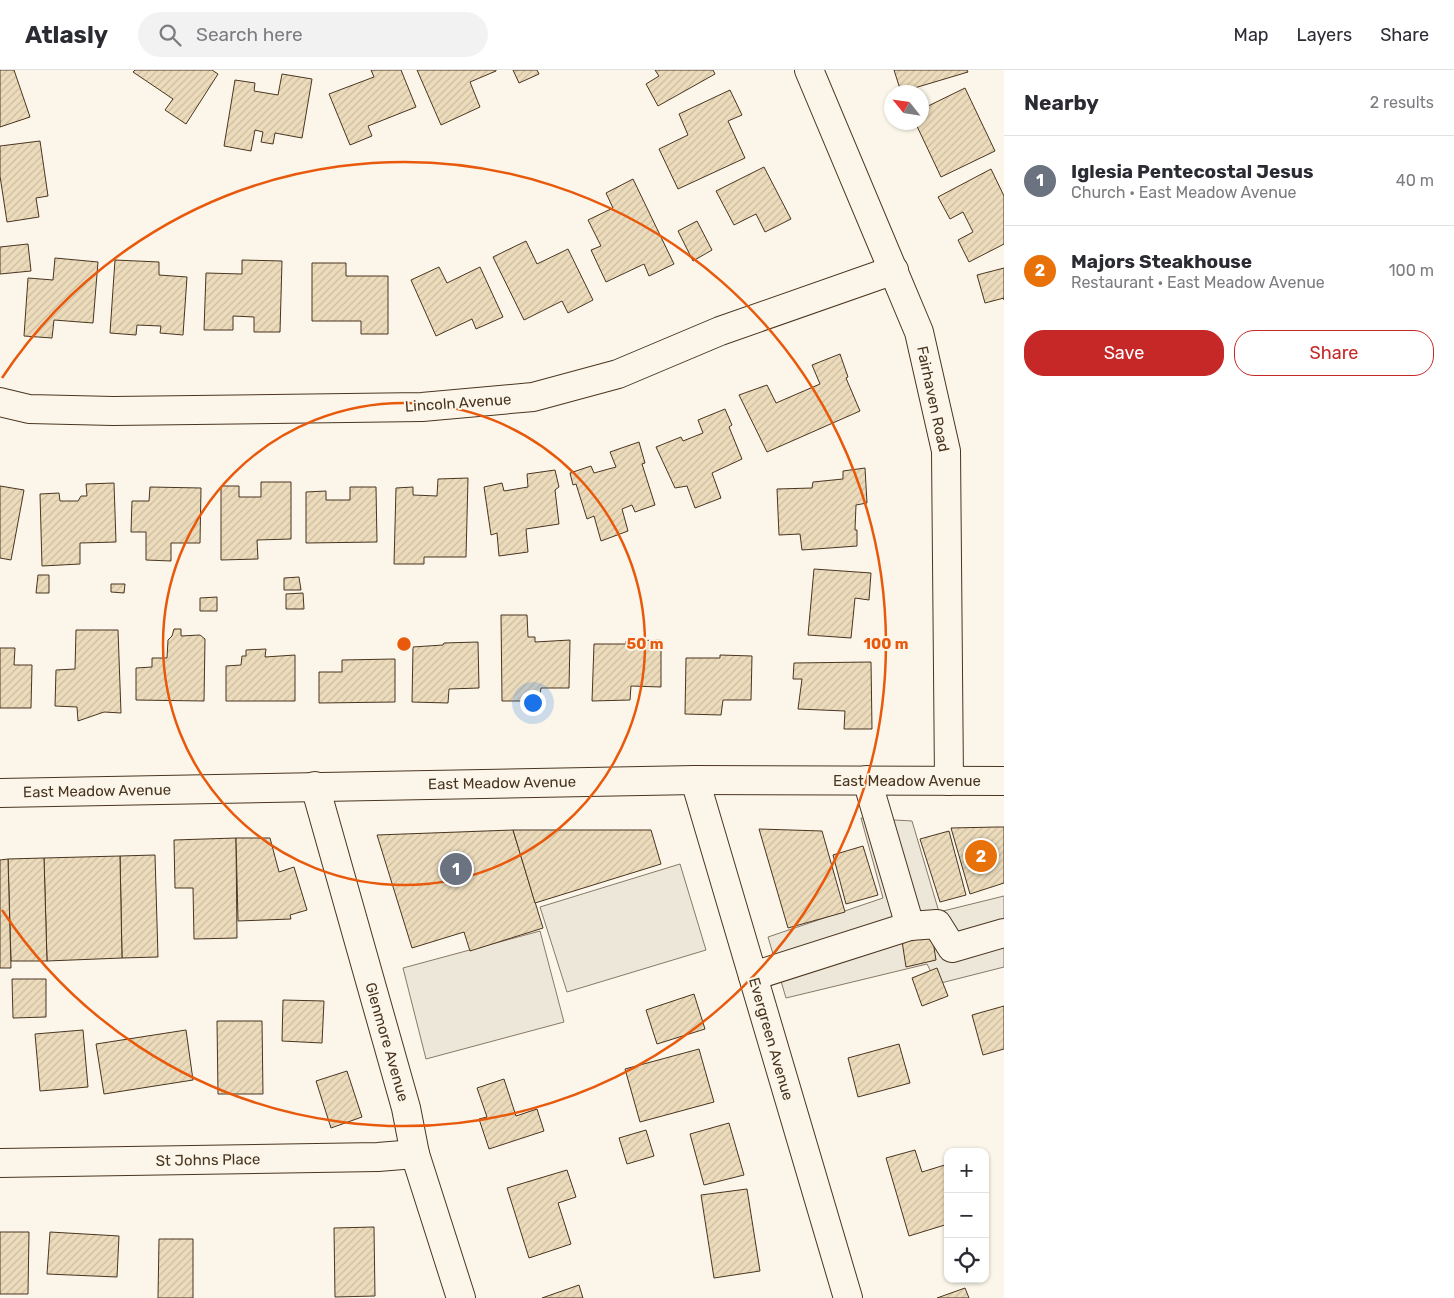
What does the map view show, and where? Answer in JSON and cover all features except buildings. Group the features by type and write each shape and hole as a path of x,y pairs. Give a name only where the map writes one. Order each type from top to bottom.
{"street":[{"name":"Fairhaven Road","path":"809,70 919,332 946,451 949,780"},
{"name":"Lincoln Avenue","path":"0,402 29,409 113,411 422,407 533,398 618,374 720,331 894,270"},
{"name":"East Meadow Avenue","path":"0,792 695,780 1004,781"},
{"name":"Evergreen Avenue","path":"695,780 848,1298"},
{"path":"867,780 910,926"},
{"name":"Glenmore Avenue","path":"315,786 406,1108 415,1154 461,1298"},
{"path":"753,976 910,926 937,924 952,948 1004,933"},
{"name":"St Johns Place","path":"0,1163 415,1154"}],"shaded area":[{"path":"861,818 912,821 939,912 1004,896 1004,967 937,984 927,964 786,998 768,937 883,898"},
{"path":"680,864 706,950 567,992 540,907"},
{"path":"540,931 564,1022 426,1059 403,968"}],"place":[{"name":"Majors Steakhouse","path":"981,856"},
{"name":"Iglesia Pentecostal Jesus","path":"456,869"}]}
